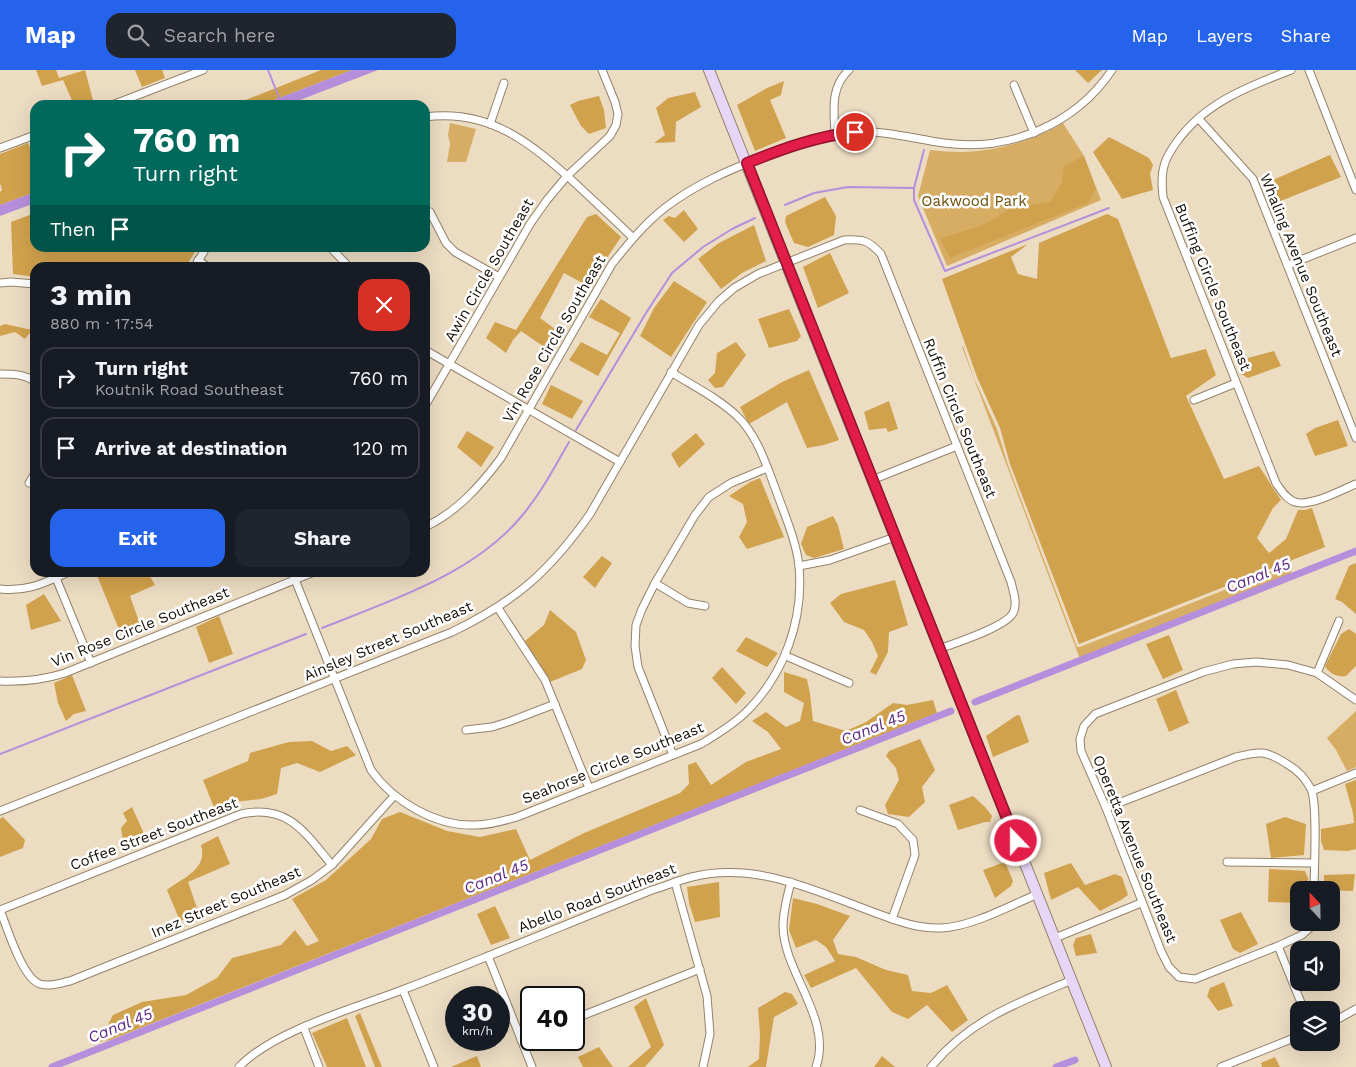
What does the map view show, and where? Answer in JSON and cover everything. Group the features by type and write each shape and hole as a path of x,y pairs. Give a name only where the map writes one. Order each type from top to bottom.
{"street":[{"path":"125,100 203,70"},
{"name":"Awin Circle Southeast","path":"430,398 530,224 567,176 610,136 616,124 618,114 602,70"},
{"path":"709,70 1106,1067"},
{"path":"835,134 834,94 838,84 849,70"},
{"name":"Vin Rose Circle Southeast","path":"430,525 461,503 484,480 501,458 612,264 634,238 665,207 704,182 747,163 797,144 835,134 884,132 945,143 973,145 1005,141 1034,134 1052,125 1070,112 1112,70"},
{"name":"Buffing Circle Southeast","path":"1291,70 1240,90 1198,118 1181,136 1169,153 1161,180 1162,196 1276,483 1285,495 1295,502 1310,502 1356,484"},
{"path":"1309,70 1356,190"},
{"path":"490,124 504,83"},
{"path":"1014,85 1034,134"},
{"path":"430,116 442,115 464,117 511,132 533,146 634,238"},
{"name":"Whaling Avenue Southeast","path":"1198,118 1253,179 1356,438"},
{"path":"0,148 30,137"},
{"path":"430,212 446,244 455,252 499,276"},
{"path":"1288,265 1356,238"},
{"name":"Ruffin Circle Southeast","path":"786,264 844,240 859,239 871,243 881,254 1011,582 1015,598 1015,612 1009,619 998,626 939,649"},
{"path":"200,262 198,260 203,252"},
{"path":"335,252 344,262"},
{"name":"Ainsley Street Southeast","path":"0,811 452,632 498,608 544,572 570,542 590,514 698,325 718,302 734,288 758,274 786,264"},
{"path":"0,283 30,284"},
{"path":"430,353 620,462"},
{"name":"Seahorse Circle Southeast","path":"293,577 370,770 394,796 421,812 441,820 474,826 496,823 701,744 726,729 745,713 760,696 786,656 797,614 799,566 794,539 767,468 751,434 738,417 716,399 671,372"},
{"path":"0,374 14,374 30,377"},
{"path":"1194,400 1236,383"},
{"path":"872,480 957,446"},
{"path":"673,755 638,667 635,646 636,625 655,583 695,514 709,497 731,483 767,468"},
{"path":"799,566 830,560 895,537"},
{"name":"Vin Rose Circle Southeast","path":"0,681 28,681 48,678 92,662 291,577"},
{"path":"0,589 28,589 56,578 92,662"},
{"path":"655,583 688,603 705,606"},
{"path":"498,608 544,680 589,788"},
{"path":"1338,621 1317,673 1356,700"},
{"path":"786,656 849,682"},
{"name":"Operetta Avenue Southeast","path":"1278,946 1195,979 1179,977 1169,967 1160,951 1106,808 1081,752 1080,739 1084,726 1096,714 1203,672 1233,664 1256,662 1288,665 1317,673"},
{"path":"466,730 492,727 555,704"},
{"path":"1106,808 1236,757 1258,751 1278,757 1299,771 1312,791 1314,806 1314,881"},
{"path":"1312,791 1356,773"},
{"name":"Inez Street Southeast","path":"0,910 24,969 32,979 39,984 51,985 70,980 285,895 312,880 332,865 394,796"},
{"path":"860,810 898,824 914,840 916,855 892,919"},
{"name":"Coffee Street Southeast","path":"0,910 241,814 256,811 272,812 287,818 301,829 332,865"},
{"path":"1227,862 1314,863"},
{"name":"Abello Road Southeast","path":"239,1067 248,1057 271,1043 304,1028 693,876 728,873 761,874 792,882 918,927 942,928 963,925 1038,894"},
{"path":"674,882 707,996 710,1034 703,1067"},
{"path":"792,882 785,902 783,929 789,956 815,1018 820,1054 816,1067"},
{"path":"1055,938 1141,903"},
{"path":"1300,1001 1278,946 1306,931"},
{"path":"488,956 520,1037"},
{"path":"585,1015 700,969"},
{"path":"931,1067 938,1058 979,1022 1020,1001 1072,980"},
{"path":"403,990 434,1067"},
{"path":"1340,1019 1356,1009"},
{"path":"304,1028 319,1067"},
{"path":"1221,1067 1290,1040"},
{"path":"525,1051 532,1067"}],"green space":[{"path":"450,123 476,129 466,162 447,162 450,144 448,135"},
{"name":"Oakwood Park","path":"1063,123 1084,156 1101,200 947,266 918,196 930,150 961,152 987,150 1028,140"},
{"path":"962,347 974,378 997,429 1008,465 1077,647 1288,565 1294,579 1080,659"},
{"path":"1356,711 1356,767 1347,771 1327,738"}],"shaded area":[{"path":"36,70 56,70 59,78 85,70 93,100 72,100 63,80 42,86"},
{"path":"135,70 162,70 165,78 142,87"},
{"path":"321,70 352,70 274,100 246,100"},
{"path":"352,70 378,70 300,100 274,100"},
{"path":"1075,70 1102,70 1088,83"},
{"path":"784,81 781,95 770,100 786,138 755,151 737,105"},
{"path":"695,92 701,107 676,122 675,142 654,143 665,135 656,108 668,98"},
{"path":"599,96 604,110 606,128 589,134 581,126 570,105"},
{"path":"1109,137 1149,158 1153,165 1150,174 1153,190 1122,199 1093,152"},
{"path":"28,143 30,147 30,194 0,205 0,192 2,190 0,183 0,154"},
{"path":"1330,155 1341,177 1273,204 1264,184"},
{"path":"1084,156 1096,189 1088,203 950,258 940,238 981,226 1014,207 1050,202 1062,182 1064,166"},
{"path":"30,194 30,205 0,216 0,205"},
{"path":"825,197 836,216 834,235 808,247 794,243 785,222 786,216"},
{"path":"684,210 698,229 684,242 663,220 669,216 675,218"},
{"path":"596,214 621,237 588,286 564,273 540,318 562,334 550,351 521,331 513,340 506,353 486,338 495,322 516,330 587,217"},
{"path":"1107,214 1118,219 1171,358 1206,349 1216,375 1186,396 1224,479 1259,466 1281,500 1273,508 1257,538 1269,553 1286,539 1298,510 1312,508 1325,547 1079,644 1010,464 1000,428 977,377 942,279 1028,244 1011,257 1018,274 1037,279 1039,243"},
{"path":"30,215 30,252 195,252 189,262 30,262 30,276 13,274 11,222"},
{"path":"754,225 766,261 742,273 721,289 698,259 719,243"},
{"path":"830,253 849,293 818,308 803,267"},
{"path":"674,281 707,302 671,357 640,336 654,308"},
{"path":"601,299 631,318 598,376 569,360 581,342 607,355 620,333 589,317"},
{"path":"789,309 801,336 797,341 769,348 758,319"},
{"path":"5,324 30,330 30,333 25,339 15,332 0,336 0,326"},
{"path":"736,342 746,355 723,387 715,388 708,380 715,373 717,353"},
{"path":"1274,351 1281,366 1248,378 1241,374 1237,361"},
{"path":"809,370 839,440 807,448 787,402 749,424 740,407 782,382"},
{"path":"551,385 583,401 572,419 542,404"},
{"path":"889,401 898,429 888,432 886,428 869,430 864,412"},
{"path":"1338,420 1348,446 1315,456 1306,434 1315,428"},
{"path":"467,431 494,447 481,467 457,447"},
{"path":"696,433 705,444 679,468 671,454"},
{"path":"760,478 784,537 747,549 739,537 747,522 743,504 729,496 750,482"},
{"path":"833,516 838,525 844,549 814,558 806,555 801,544 807,527"},
{"path":"602,556 612,563 595,588 583,577"},
{"path":"1356,563 1356,614 1342,602 1335,599 1349,566"},
{"path":"98,577 150,577 155,585 130,596 142,630 122,637"},
{"path":"895,580 908,625 889,632 888,652 876,675 870,672 878,656 872,642 864,630 844,622 830,603 841,594"},
{"path":"44,594 61,621 31,630 26,605"},
{"path":"550,610 576,632 586,660 582,669 550,682 525,641 544,625"},
{"path":"219,616 233,654 209,663 196,627"},
{"path":"1349,629 1356,634 1356,666 1346,676 1339,676 1331,673 1325,666 1341,634"},
{"path":"1169,635 1183,670 1163,679 1146,644"},
{"path":"746,637 778,653 767,667 736,651"},
{"path":"722,667 746,693 736,704 712,678"},
{"path":"784,672 807,679 813,721 846,731 866,722 893,703 907,705 933,700 937,713 110,1040 99,1042 113,1015 142,1002 186,995 217,978 232,958 281,945 295,930 307,946 319,941 292,899 326,880 371,839 382,819 400,812 447,831 480,837 516,829 530,860 584,833 680,793 689,784 688,765 696,762 711,785 746,762 781,749 768,732 752,721 766,712 786,727 800,721 804,703 784,692"},
{"path":"72,675 86,711 74,714 66,721 58,703 54,683"},
{"path":"1176,690 1189,723 1169,732 1156,699"},
{"path":"1017,715 1020,716 1029,742 993,757 986,736"},
{"path":"920,739 935,770 922,787 925,802 909,817 888,814 885,805 899,780 896,768 886,756 889,751"},
{"path":"312,741 331,751 347,746 356,755 320,772 297,763 281,768 277,794 261,799 235,802 215,810 203,780 248,761 250,753 289,742"},
{"path":"1356,780 1356,849 1348,851 1324,850 1321,841 1321,829 1354,823 1345,784"},
{"path":"973,796 992,816 990,822 958,830 949,805"},
{"path":"132,807 146,838 124,848 121,828 127,821 123,813"},
{"path":"3,817 25,840 23,848 0,857 0,819"},
{"path":"1285,817 1306,824 1304,855 1271,858 1266,824"},
{"path":"218,836 230,864 188,882 199,914 180,921 167,890 193,872 201,860 201,845"},
{"path":"1005,862 1013,881 1011,886 995,898 983,870"},
{"path":"1071,863 1085,885 1115,874 1122,877 1128,895 1100,911 1078,887 1051,900 1044,873"},
{"path":"1269,869 1305,871 1308,881 1290,881 1290,903 1268,902"},
{"path":"1355,874 1353,891 1340,891 1340,881 1324,881 1324,875"},
{"path":"719,882 720,917 695,922 689,903 687,887"},
{"path":"793,898 817,904 850,916 833,940 838,954 856,957 886,970 908,975 912,991 931,993 947,985 968,1020 952,1032 927,1005 908,1019 892,1012 856,968 811,988 804,975 835,961 826,947 816,940 796,948 789,930"},
{"path":"495,906 510,938 491,945 477,914"},
{"path":"1241,912 1258,944 1240,953 1233,949 1220,920"},
{"path":"1091,934 1097,953 1076,956 1073,945 1076,938"},
{"path":"1224,982 1233,1006 1218,1011 1207,996 1210,988"},
{"path":"785,992 792,994 798,1004 774,1017 766,1067 748,1067 759,1059 758,1008"},
{"path":"646,998 664,1045 645,1067 628,1067 651,1047 634,1007"},
{"path":"360,1013 382,1067 375,1067 355,1016"},
{"path":"347,1018 366,1067 327,1067 312,1033"},
{"path":"599,1047 613,1067 583,1067 578,1057"},
{"path":"477,1056 481,1067 451,1067"},
{"path":"882,1056 895,1067 874,1067"},
{"path":"1275,1057 1280,1067 1262,1067 1261,1063"}],"waterway":[{"path":"268,70 280,100"},
{"path":"924,150 914,188 914,200 945,271 1109,208"},
{"path":"785,205 814,193 848,187 914,188"},
{"path":"576,430 672,273 703,247 732,229 755,218"},
{"path":"322,628 428,584 454,571 478,555 500,538 520,518 534,500 569,442"},
{"name":"Canal 45","path":"975,702 1356,551"},
{"path":"0,754 306,634"},
{"name":"Canal 45","path":"52,1067 951,711"},
{"path":"1056,1067 1075,1060"}],"route":[{"path":"855,132 835,134 797,144 747,163 864,462 1016,841"}]}
